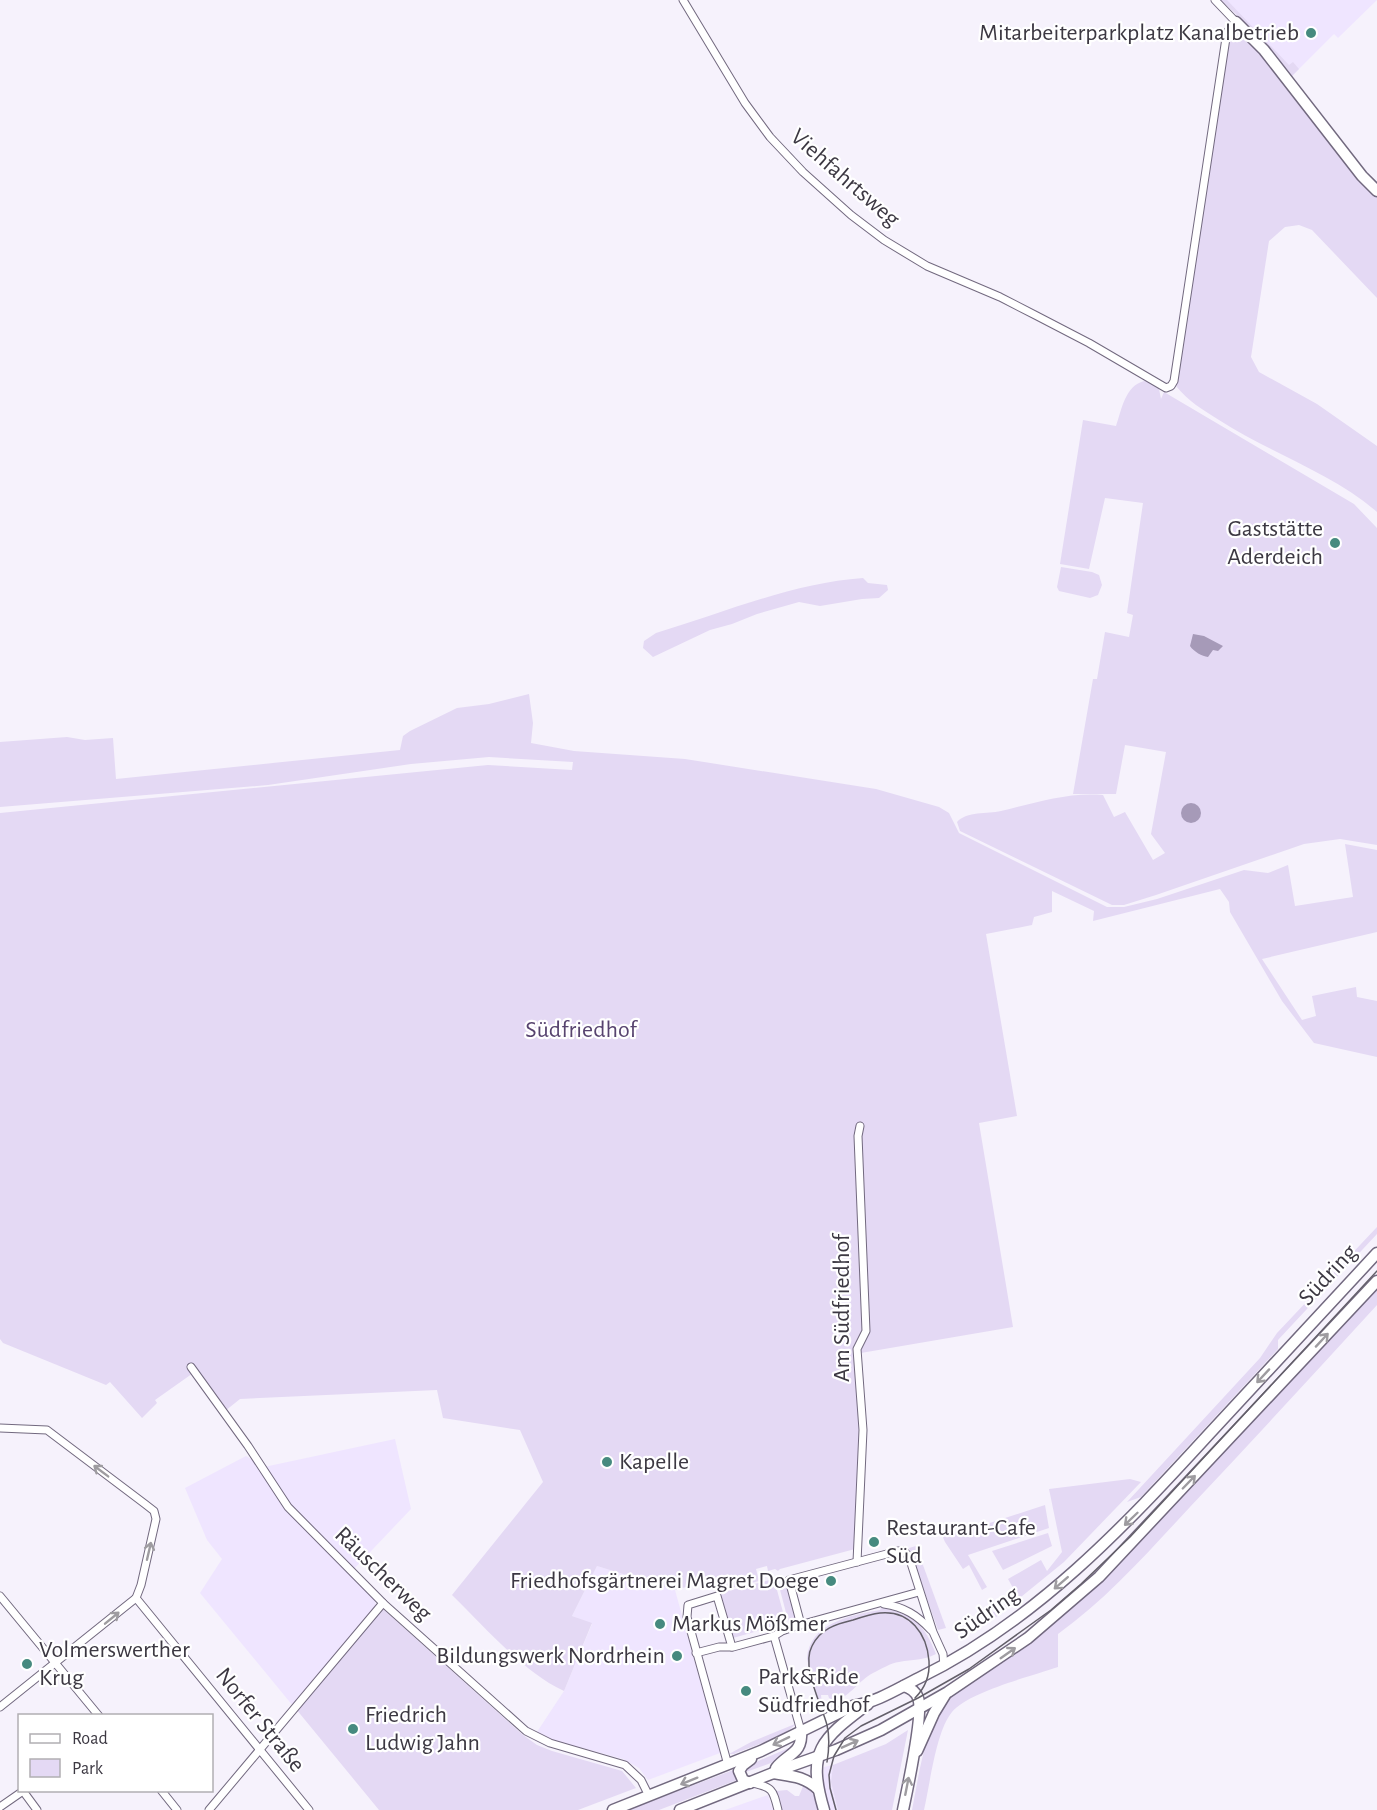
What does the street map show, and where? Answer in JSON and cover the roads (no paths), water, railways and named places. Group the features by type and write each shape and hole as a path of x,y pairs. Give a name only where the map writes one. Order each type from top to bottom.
{"main road":[{"path":"1236,22 1264,50 1377,191"},
{"name":"Südring","path":"614,1810 760,1751 853,1706 869,1703 944,1666 1030,1609 1137,1513 1377,1253"},
{"name":"Südring","path":"680,1810 856,1742 919,1710 1028,1638 1091,1584 1377,1281"},
{"path":"903,1810 919,1710 917,1696 911,1689 904,1686"},
{"path":"912,1762 934,1713 948,1692"},
{"path":"824,1810 818,1789 816,1767 818,1756 828,1736 869,1703"},
{"path":"772,1773 797,1751 801,1742 801,1731"},
{"path":"750,1783 740,1776 741,1768 760,1751"},
{"path":"772,1773 801,1777 818,1789"}],"street":[{"name":"Viehfahrtsweg","path":"683,0 746,103 770,137 803,172 851,215 884,240 927,266 1000,297 1089,343 1167,388 1174,381 1226,38 1228,31 1236,22"},
{"path":"1215,0 1236,22"},
{"name":"Am Südfriedhof","path":"857,1562 863,1430 857,1349 866,1331 858,1136 860,1126"},
{"name":"Räuscherweg","path":"191,1367 248,1446 288,1507 383,1603 526,1731 550,1743 625,1765 641,1780 649,1796"},
{"path":"0,1428 47,1430 148,1506 154,1511 156,1519 141,1585 135,1598 0,1707"},
{"path":"801,1624 789,1580 904,1551 909,1557 933,1632 943,1654 944,1666"},
{"path":"696,1653 719,1647 732,1647 774,1636 782,1630 801,1624 919,1592"},
{"path":"0,1596 97,1714"},
{"path":"728,1764 696,1653 687,1609 695,1602 717,1596 732,1647"},
{"name":"Norfer Straße","path":"135,1598 309,1810"},
{"path":"209,1810 383,1603"},
{"path":"878,1604 916,1615 933,1632"},
{"path":"774,1636 801,1731"},
{"path":"750,1783 769,1787 778,1810"},
{"path":"0,1807 22,1792"},
{"path":"24,1792 37,1810"},
{"path":"162,1792 177,1810"}],"tram line":[{"path":"836,1810 829,1775 834,1756 845,1738 861,1726 918,1698 969,1669 1051,1610 1081,1584 1130,1537 1377,1271"},
{"path":"827,1762 828,1730 813,1685 809,1664 812,1646 824,1631 841,1623 877,1613 900,1615 908,1620 921,1633 929,1661 926,1681 915,1698"}],"place":[{"name":"Mitarbeiterparkplatz Kanalbetrieb","path":"1311,33"},
{"name":"Gaststätte Aderdeich","path":"1335,543"},
{"name":"Kapelle","path":"607,1462"},
{"name":"Restaurant-Cafe Süd","path":"874,1542"},
{"name":"Friedhofsgärtnerei Magret Doege","path":"831,1581"},
{"name":"Markus Mößmer","path":"660,1624"},
{"name":"Bildungswerk Nordrhein","path":"677,1656"},
{"name":"Volmerswerther Krug","path":"27,1664"},
{"name":"Park&Ride Südfriedhof","path":"746,1691"},
{"name":"Friedrich Ludwig Jahn","path":"353,1729"}],"park label":[{"name":"Südfriedhof","path":"581,1030"}]}
